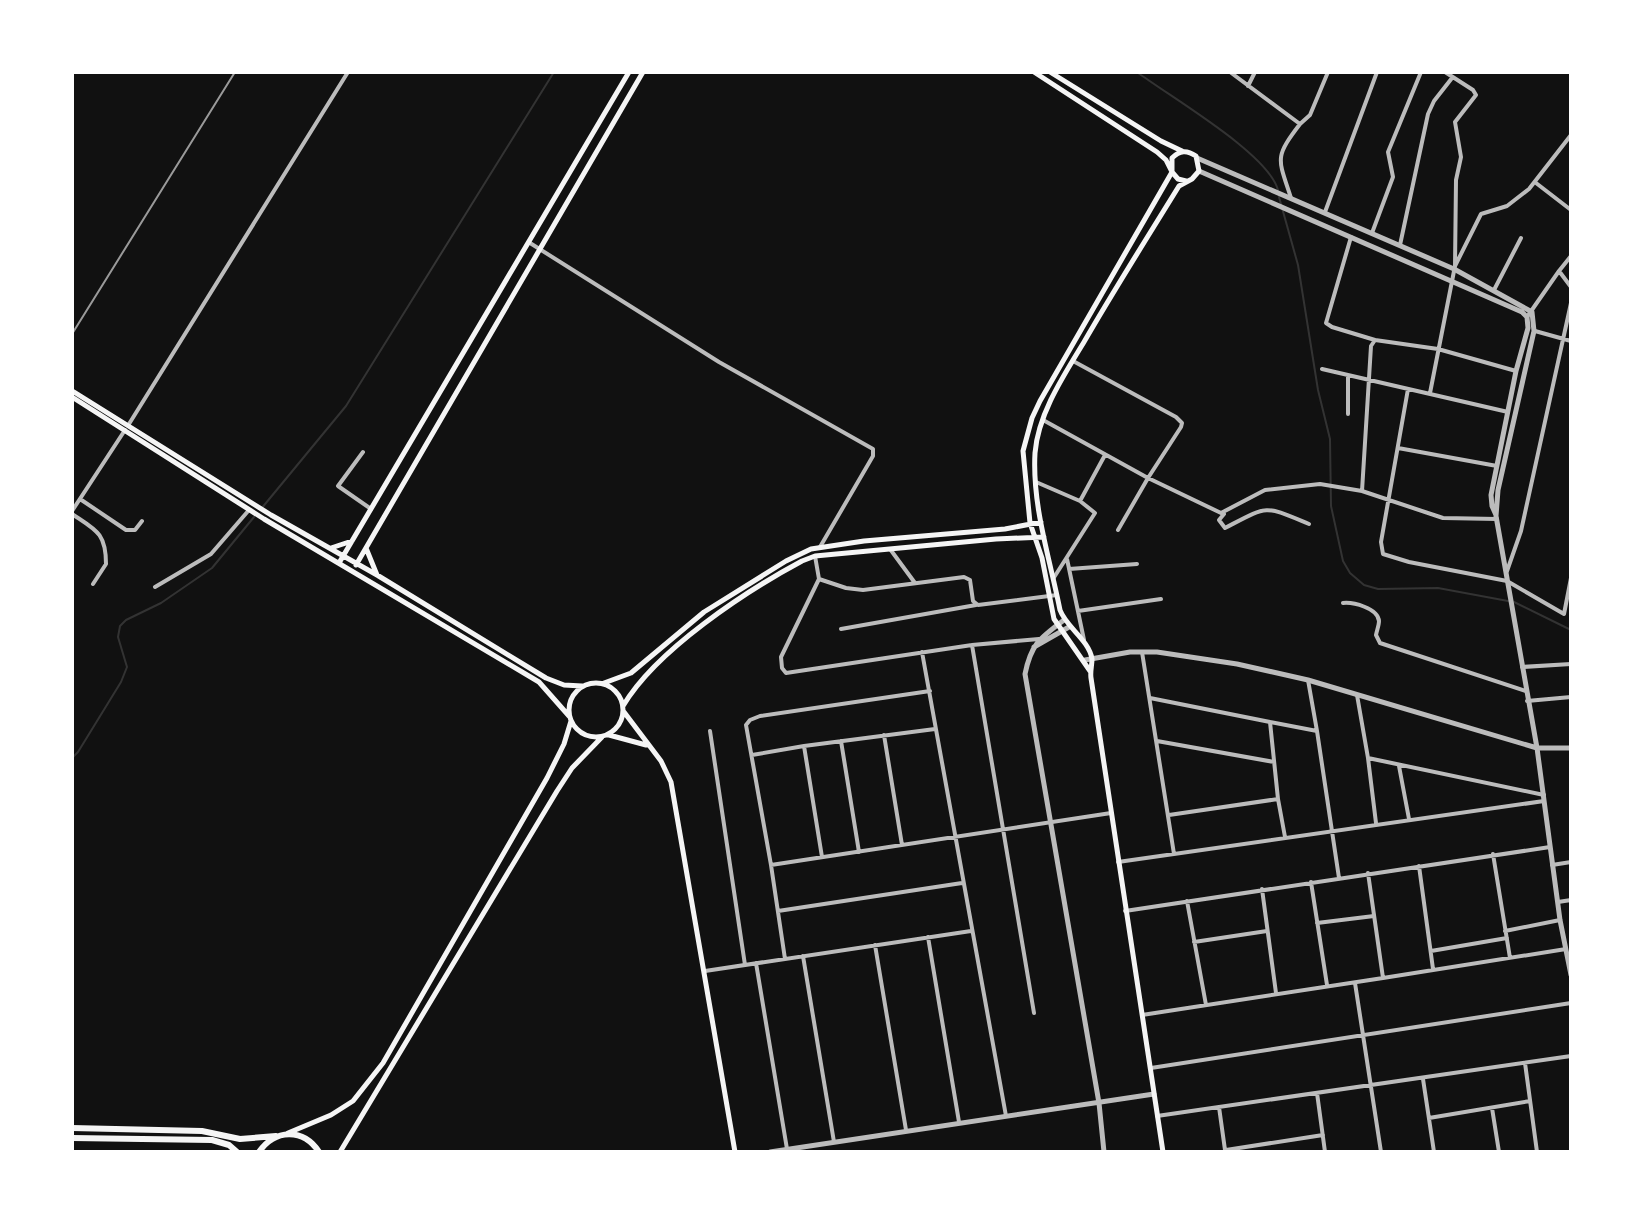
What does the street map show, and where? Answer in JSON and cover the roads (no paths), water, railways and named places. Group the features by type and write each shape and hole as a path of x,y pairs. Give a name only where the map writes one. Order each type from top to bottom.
{"main road":[{"path":"339,563 629,72"},
{"path":"353,571 643,72"},
{"path":"1034,72 1157,152 1178,179 1186,181"},
{"path":"1050,72 1161,141 1190,152 1197,158 1199,171 1179,186 1073,361 1043,420 1036,441 1036,482 1053,579 1064,620 1085,646 1088,660 1163,1152"},
{"path":"1088,660 1057,625 1048,596 1042,558 1030,523 1023,451 1032,418 1172,172 1172,158 1182,151"},
{"path":"582,152 594,159"},
{"path":"73,394 253,509 377,575 546,678 564,685 582,686"},
{"path":"268,516 339,563 539,682 577,730 588,736 605,736 647,745"},
{"path":"604,683 631,673 685,626 786,561 820,547 1041,522"},
{"path":"623,709 662,660 693,631 788,568 815,556 1044,537"},
{"path":"330,549 352,541"},
{"path":"365,547 377,575"},
{"path":"72,1128 202,1131 240,1139 276,1136 331,1115 353,1101 383,1063 547,778 564,744 570,718 570,700 582,686 591,682 614,688 621,698 623,709 620,724 572,768 340,1152"},
{"path":"623,709 661,761 671,782 735,1152"},
{"path":"287,1134 307,1139 319,1152"},
{"path":"259,1152 266,1142 276,1136"},
{"path":"72,1138 212,1140 229,1145 237,1152"}],"street":[{"path":"93,584 106,564 103,538 72,513 348,72"},
{"path":"1230,72 1300,124"},
{"path":"1248,86 1255,72"},
{"path":"1288,197 1279,156 1283,146 1310,115 1328,72"},
{"path":"1325,212 1377,72"},
{"path":"1372,233 1393,177 1388,152 1421,72"},
{"path":"1430,393 1454,268 1456,180 1461,157 1455,126 1476,92 1445,72"},
{"path":"1400,245 1428,114 1452,77"},
{"path":"1454,268 1481,214 1507,206 1536,183 1571,135"},
{"path":"1197,158 1454,268 1530,314"},
{"path":"1199,171 1530,314"},
{"path":"1536,183 1571,210"},
{"path":"1351,236 1326,323 1375,340 1438,349 1525,373"},
{"path":"1494,290 1521,238"},
{"path":"530,243 719,362 873,449 873,456 820,547"},
{"path":"1571,256 1530,314 1525,373 1498,490 1497,517 1537,748 1560,920 1571,975"},
{"path":"1559,271 1571,287"},
{"path":"1506,573 1521,531 1571,303"},
{"path":"1531,329 1571,341"},
{"path":"1497,517 1491,501 1497,466 1516,371 1531,329"},
{"path":"1362,491 1371,346 1375,340"},
{"path":"1073,361 1149,401 1182,423 1118,530"},
{"path":"1322,369 1508,412"},
{"path":"1348,375 1348,414"},
{"path":"1408,389 1380,547 1383,554 1508,584 1564,614 1571,580"},
{"path":"1043,420 1148,478 1212,510 1225,512"},
{"path":"1398,448 1497,466"},
{"path":"363,452 338,487 371,509"},
{"path":"1080,501 1105,455"},
{"path":"1036,482 1080,501 1095,515 1053,579"},
{"path":"1309,524 1268,509 1250,513 1227,527 1219,518 1265,490 1331,484 1389,499 1443,518 1497,517"},
{"path":"80,499 126,530 135,530 142,521"},
{"path":"155,587 211,554 253,509"},
{"path":"890,549 915,583"},
{"path":"815,556 819,579 781,657 784,672 789,674 922,652 1039,639"},
{"path":"1067,559 1085,646"},
{"path":"1069,569 1137,564"},
{"path":"819,579 863,590 967,577 976,605"},
{"path":"841,629 976,605 1057,595"},
{"path":"1078,611 1161,599"},
{"path":"1343,603 1353,603 1375,613 1379,620 1376,635 1380,643 1526,691"},
{"path":"1064,620 1039,639 1025,674 1099,1103 1103,1152"},
{"path":"1033,648 1069,627"},
{"path":"972,645 1034,1013"},
{"path":"922,652 1006,1116"},
{"path":"1142,652 1174,854"},
{"path":"1088,660 1142,652 1210,658 1308,680 1537,748 1571,748"},
{"path":"1522,667 1571,664"},
{"path":"1308,680 1339,878"},
{"path":"785,959 746,725 754,718 930,691"},
{"path":"1357,695 1376,823"},
{"path":"1527,701 1571,697"},
{"path":"1150,698 1317,731"},
{"path":"1270,722 1285,837"},
{"path":"752,755 936,729"},
{"path":"710,731 745,965"},
{"path":"884,735 902,845"},
{"path":"841,741 859,852"},
{"path":"1157,741 1274,762"},
{"path":"804,746 822,857"},
{"path":"1368,758 1545,798"},
{"path":"1399,765 1409,819"},
{"path":"1118,862 1545,798"},
{"path":"1169,815 1278,799"},
{"path":"771,865 1111,813"},
{"path":"1125,911 1550,847"},
{"path":"1493,854 1510,958"},
{"path":"1552,865 1571,862"},
{"path":"1419,866 1433,969"},
{"path":"1368,873 1383,978"},
{"path":"1311,882 1327,985"},
{"path":"778,911 962,883"},
{"path":"1262,889 1276,993"},
{"path":"1558,902 1571,900"},
{"path":"1187,901 1206,1005"},
{"path":"1317,923 1374,916"},
{"path":"1505,931 1560,920"},
{"path":"705,971 971,931"},
{"path":"1194,942 1268,931"},
{"path":"928,937 959,1122"},
{"path":"1431,951 1507,938"},
{"path":"875,945 906,1130"},
{"path":"1142,1015 1566,949"},
{"path":"803,956 834,1142"},
{"path":"756,963 792,1150"},
{"path":"1355,983 1381,1152"},
{"path":"1151,1068 1571,1003"},
{"path":"1157,1116 1571,1056"},
{"path":"1525,1063 1537,1152"},
{"path":"1423,1078 1434,1152"},
{"path":"1317,1093 1325,1152"},
{"path":"770,1152 1154,1094"},
{"path":"1429,1118 1530,1101"},
{"path":"1219,1107 1226,1151 1323,1135"},
{"path":"1492,1108 1499,1152"}],"waterway":[{"path":"261,509 346,406 554,72"},
{"path":"1137,72 1238,143 1270,175 1278,190"},
{"path":"1279,197 1298,265 1318,390 1330,439 1331,506 1343,561 1350,573 1364,585 1378,589 1438,588 1508,601"},
{"path":"72,758 121,682 127,667 118,637 120,626 161,603 212,568 254,517"},
{"path":"1514,602 1571,630"}],"railway":[{"path":"72,334 235,72"}]}
